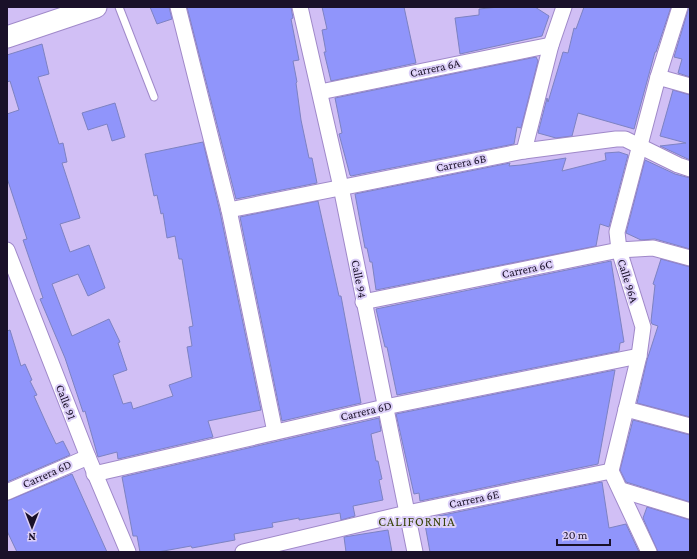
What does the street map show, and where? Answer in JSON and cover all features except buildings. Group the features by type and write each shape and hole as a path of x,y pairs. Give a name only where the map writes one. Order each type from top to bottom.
{"main road":[{"path":"7,37 96,7"}],"street":[{"path":"178,7 229,210 275,432"},
{"name":"Calle 94","path":"300,7 341,187 415,552"},
{"path":"524,150 550,44 564,7"},
{"name":"Calle 96A","path":"611,471 639,356 643,327 619,250 617,232 638,146 680,7"},
{"name":"Carrera 6A","path":"320,92 550,44"},
{"path":"658,77 690,86"},
{"name":"Carrera 6B","path":"229,210 524,150 616,139 625,139 678,165 690,169"},
{"name":"Carrera 6C","path":"364,302 619,250 653,248 690,258"},
{"name":"Calle 91","path":"7,253 94,474 128,552"},
{"name":"Carrera 6D","path":"94,474 385,407 639,356"},
{"path":"626,409 690,426"},
{"name":"Carrera 6D","path":"7,492 88,457"},
{"path":"611,471 649,552"},
{"name":"Carrera 6E","path":"243,552 407,513 611,471"},
{"path":"621,490 690,511"}],"lane":[{"path":"119,7 154,97"}],"district":[{"name":"CALIFORNIA","path":"417,521"}]}
